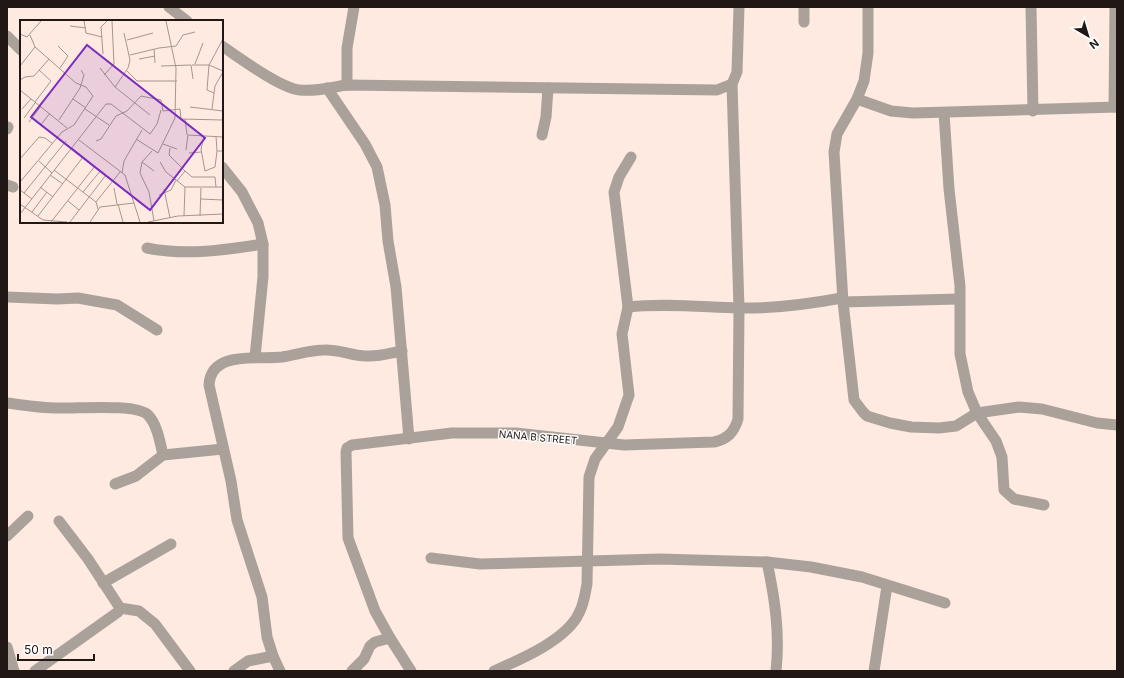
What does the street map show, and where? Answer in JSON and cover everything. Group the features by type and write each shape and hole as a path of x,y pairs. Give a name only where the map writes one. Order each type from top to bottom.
{"street":[{"path":"169,7 186,20"},
{"path":"347,85 347,48 354,7"},
{"path":"739,7 738,72 732,84 739,308"},
{"path":"804,7 804,22"},
{"path":"868,7 867,66 857,99 837,134 834,152 842,300 854,400 863,412 890,423 911,427 939,428 956,426 977,413 1019,407 1042,409 1097,423 1117,425"},
{"path":"1031,7 1033,111"},
{"path":"857,99 891,111 913,114 1115,107 1115,7"},
{"path":"7,36 20,49"},
{"path":"223,47 284,85 300,90 347,85 717,90 724,89 732,84"},
{"path":"328,88 366,144 377,167 385,205 388,242 396,287 409,439"},
{"path":"542,135 546,117 548,88"},
{"path":"944,113 949,189 960,286 960,354 968,392 977,413 996,441 1002,456 1004,490 1006,494 1014,499 1044,505"},
{"path":"494,671 531,655 569,627 579,615 584,600 587,584 588,561 589,477 595,459 618,427 629,395 622,334 628,307 614,192 619,177 630,157"},
{"path":"223,168 242,192 258,223 263,244 263,277 255,357"},
{"path":"147,248 163,252 200,252 263,244"},
{"path":"7,297 57,300 78,298 117,305 157,330"},
{"path":"628,307 658,306 739,308 842,300 959,299"},
{"name":"NANA B STREET","path":"390,638 375,611 348,538 347,448 352,446 452,433 516,433 608,442 624,445 714,442 726,438 731,434 738,419 739,308"},
{"path":"280,671 267,637 262,598 237,520 231,481 209,385 210,375 215,367 221,364 255,357 282,357 325,350 366,356 402,351"},
{"path":"7,403 54,408 114,407 138,410 147,414 154,422 163,455"},
{"path":"115,484 136,476 163,455 223,449"},
{"path":"7,536 28,516"},
{"path":"59,521 120,608 139,611 155,624 190,671"},
{"path":"103,582 171,544"},
{"path":"431,558 480,564 660,559 767,562 811,567 862,577 945,604"},
{"path":"767,562 775,596 779,645 776,671"},
{"path":"874,671 887,586"},
{"path":"35,671 118,612 120,608"},
{"path":"352,671 364,659 370,646 375,642 390,638 411,671"},
{"path":"7,647 14,671"},
{"path":"234,671 248,661 273,656"}]}
